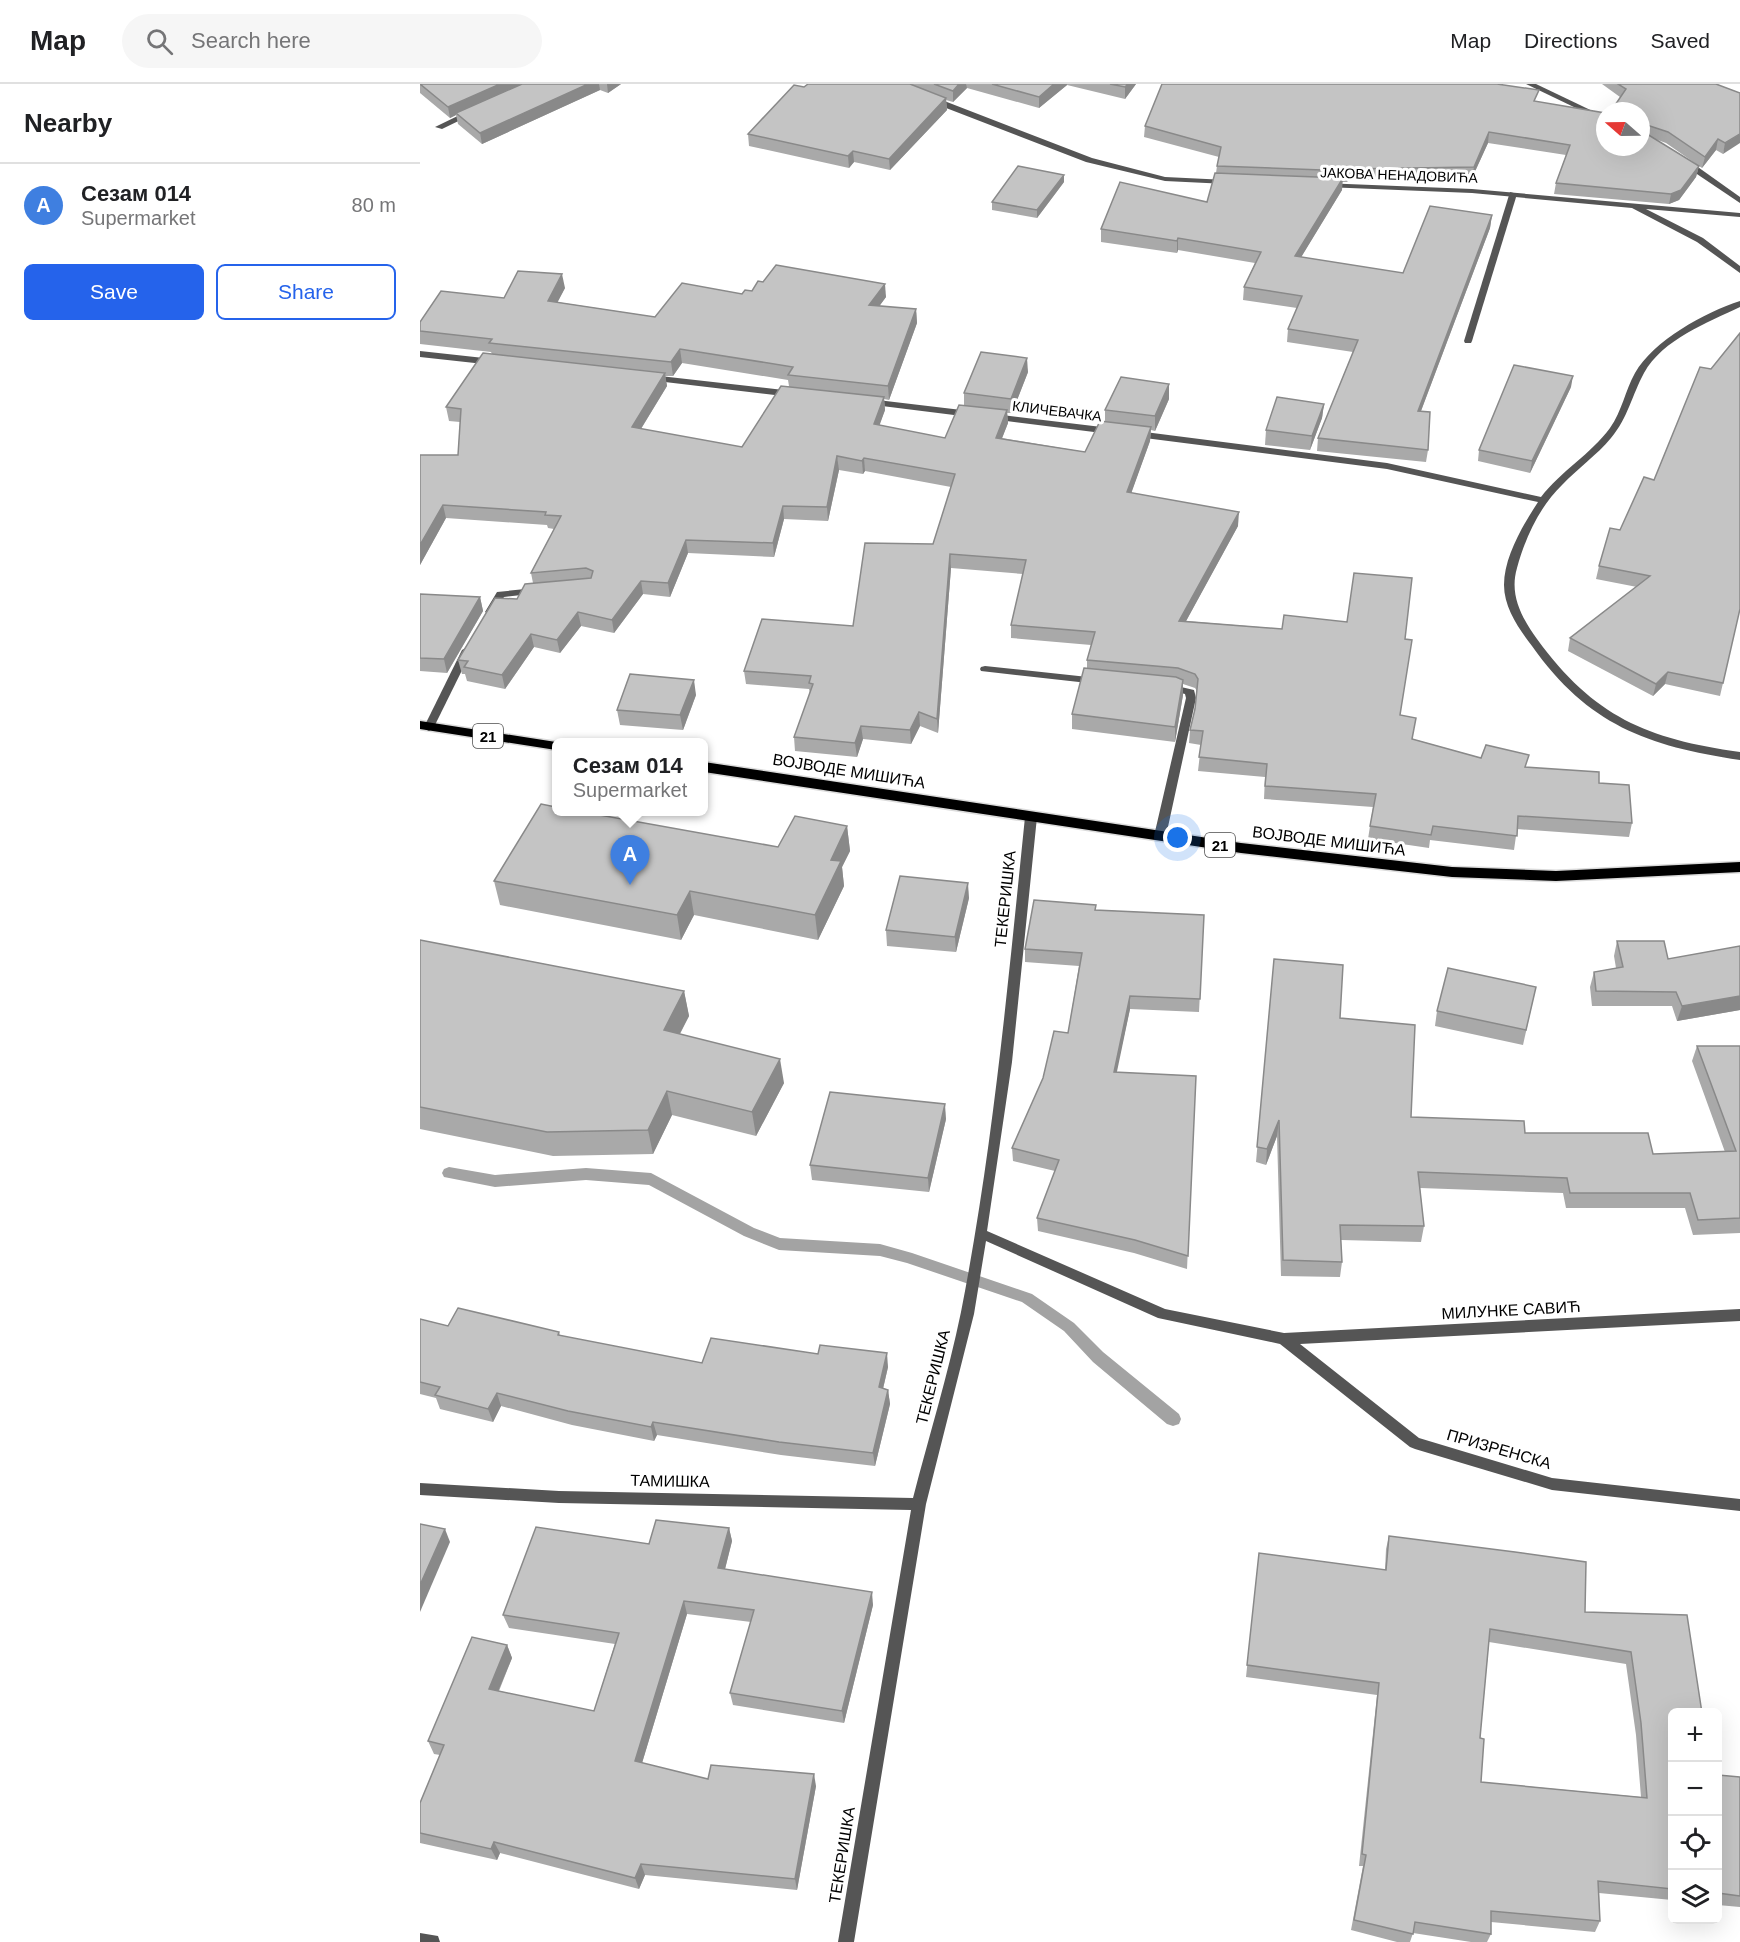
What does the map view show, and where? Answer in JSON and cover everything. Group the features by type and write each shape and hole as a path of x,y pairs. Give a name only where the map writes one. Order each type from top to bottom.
{"main road":[{"name":"21","path":"424,726 552,745"},
{"name":"ВОЈВОДЕ МИШИЋА","path":"708,768 1321,859 1497,875 1567,876 1740,867"}],"street":[{"path":"1530,84 1596,116"},
{"path":"925,97 1089,160 1165,179 1236,182"},
{"path":"439,127 479,110"},
{"path":"1680,159 1740,201"},
{"name":"ЈАКОВА НЕНАДОВИЋА","path":"1318,185 1513,194 1630,203 1740,215"},
{"path":"1468,340 1513,194"},
{"path":"1630,203 1700,240 1740,270"},
{"path":"1740,304 1679,334 1645,364 1614,429 1544,500 1511,569 1509,588 1515,614 1548,662 1584,700 1607,718 1656,740 1740,756"},
{"path":"420,354 503,363"},
{"path":"644,377 807,395"},
{"name":"КЛИЧЕВАЧКА","path":"853,400 1387,466 1544,500"},
{"path":"484,623 501,594 545,591"},
{"path":"424,726 472,641"},
{"path":"985,669 1114,682"},
{"path":"1157,686 1191,692 1160,836"},
{"name":"ТЕКЕРИШКА","path":"846,1942 919,1504 967,1314 978,1250 1006,1062 1031,817"},
{"path":"980,1233 1163,1314 1284,1339"},
{"name":"МИЛУНКЕ САВИЋ","path":"1284,1339 1740,1315"},
{"name":"ПРИЗРЕНСКА","path":"1284,1339 1415,1443 1552,1484 1740,1505"},
{"name":"ТАМИШКА","path":"420,1489 559,1497 919,1504"},
{"path":"420,1941 432,1942"}],"building":[{"path":"420,84 500,84 448,107"},
{"path":"522,84 588,84 480,133 456,113"},
{"path":"808,84 910,84 946,98 889,159 853,151 848,156 748,134 794,85 804,87"},
{"path":"934,84 959,84 953,91"},
{"path":"992,84 1054,84 1039,97"},
{"path":"1110,84 1128,84 1125,87"},
{"path":"1162,84 1497,84 1539,90 1534,101 1596,111 1596,156 1650,156 1650,136 1699,166 1681,190 1671,194 1556,183 1570,145 1489,132 1474,167 1349,169 1348,171 1217,166 1221,147 1145,126"},
{"path":"1618,84 1716,84 1740,93 1740,134 1725,143 1718,139 1705,157 1668,132 1650,126 1650,102 1617,102 1626,89"},
{"path":"1018,166 1064,175 1037,210 992,202"},
{"path":"1215,173 1343,178 1295,256 1403,273 1430,206 1492,215 1418,411 1430,412 1428,450 1318,438 1358,340 1288,329 1302,296 1244,287 1261,252 1178,238 1177,241 1101,229 1120,182 1207,202"},
{"path":"776,265 885,284 869,305 916,309 888,386 788,375 793,367 680,349 671,362 489,343 492,339 420,331 420,322 441,291 504,298 518,271 562,274 548,301 655,317 682,283 742,294 745,290 752,291 758,281 763,282"},
{"path":"1740,333 1740,609 1723,683 1668,672 1656,684 1570,638 1650,576 1599,566 1610,528 1620,530 1644,477 1654,480 1700,367 1711,369"},
{"path":"981,352 1027,358 1011,399 964,393"},
{"path":"483,353 665,373 632,427 742,447 781,386 884,397 874,424 945,438 959,405 1007,410 996,438 1085,452 1100,421 1151,427 1127,492 1239,512 1179,621 1282,629 1284,615 1347,622 1354,573 1412,578 1405,639 1412,640 1400,715 1416,718 1412,739 1481,758 1486,745 1529,755 1525,767 1599,772 1599,783 1629,785 1632,823 1518,816 1517,836 1433,826 1431,835 1370,826 1376,794 1265,786 1267,764 1199,757 1203,731 1190,730 1198,679 1195,674 1178,668 1087,660 1095,632 1011,625 1026,560 950,554 937,719 919,712 910,730 861,726 855,743 794,737 813,684 809,683 811,676 744,671 762,619 853,626 865,543 933,544 955,474 864,458 862,461 837,456 827,507 783,506 773,543 686,540 668,583 641,581 612,620 578,612 557,640 531,634 502,675 464,667 468,661 458,660 495,598 517,599 525,584 591,578 593,571 586,568 531,573 561,516 545,515 546,512 443,505 420,545 420,455 458,455 461,409 446,407"},
{"path":"1514,365 1573,376 1532,461 1479,450"},
{"path":"1121,377 1169,384 1155,416 1105,410"},
{"path":"1277,397 1324,404 1312,436 1266,430"},
{"path":"420,594 480,597 444,659 420,658"},
{"path":"1084,668 1176,677 1183,680 1175,727 1072,714"},
{"path":"630,674 694,680 680,715 617,710"},
{"path":"541,804 552,806 552,816 605,816 778,847 795,816 847,826 831,860 841,861 815,915 690,891 677,915 494,881"},
{"path":"900,876 968,883 955,937 886,930"},
{"path":"1034,900 1096,905 1095,910 1204,915 1200,999 1130,996 1114,1072 1196,1076 1188,1256 1135,1240 1037,1218 1059,1160 1012,1148 1043,1078 1054,1031 1068,1033 1082,953 1025,949"},
{"path":"420,940 684,991 664,1030 780,1059 752,1112 667,1091 648,1130 547,1132 420,1107"},
{"path":"1617,941 1664,941 1668,959 1740,946 1740,996 1682,1006 1676,992 1596,991 1594,972 1623,967"},
{"path":"1274,959 1343,965 1340,1018 1415,1025 1411,1117 1524,1121 1525,1133 1648,1133 1653,1154 1736,1151 1697,1046 1740,1046 1740,1218 1698,1220 1690,1193 1570,1193 1567,1178 1418,1172 1424,1226 1340,1225 1342,1262 1283,1260 1279,1120 1267,1149 1257,1147"},
{"path":"1448,968 1536,987 1526,1030 1437,1011"},
{"path":"830,1092 945,1104 928,1178 810,1165"},
{"path":"458,1308 559,1332 558,1335 702,1363 711,1338 818,1354 820,1345 887,1353 879,1387 888,1390 873,1453 779,1442 653,1422 651,1427 568,1411 497,1393 488,1409 435,1395 440,1387 420,1382 420,1319 448,1326"},
{"path":"656,1520 729,1528 718,1568 872,1592 842,1711 730,1693 754,1610 684,1601 635,1761 708,1779 711,1765 814,1774 795,1879 641,1864 635,1878 494,1842 491,1849 420,1833 420,1803 444,1745 428,1741 472,1637 507,1645 489,1689 594,1711 619,1633 503,1615 536,1527 649,1544"},
{"path":"420,1524 445,1529 420,1585"},
{"path":"1389,1536 1586,1562 1585,1612 1687,1615 1701,1708 1668,1708 1668,1889 1598,1881 1600,1921 1491,1911 1491,1934 1415,1922 1413,1934 1354,1920 1366,1855 1362,1854 1379,1683 1247,1665 1259,1553 1386,1570","holes":["1490,1629 1631,1652 1641,1723 1647,1798 1481,1782 1484,1739 1480,1738"]},
{"path":"1722,1775 1740,1777 1740,1896 1722,1894"}],"waterway":[{"path":"449,1173 495,1181 586,1174 651,1179 749,1232 779,1244 880,1250 907,1257 1027,1298 1069,1327 1098,1357 1173,1419"}],"place":[{"name":"Сезам 014","path":"630,885"}]}
